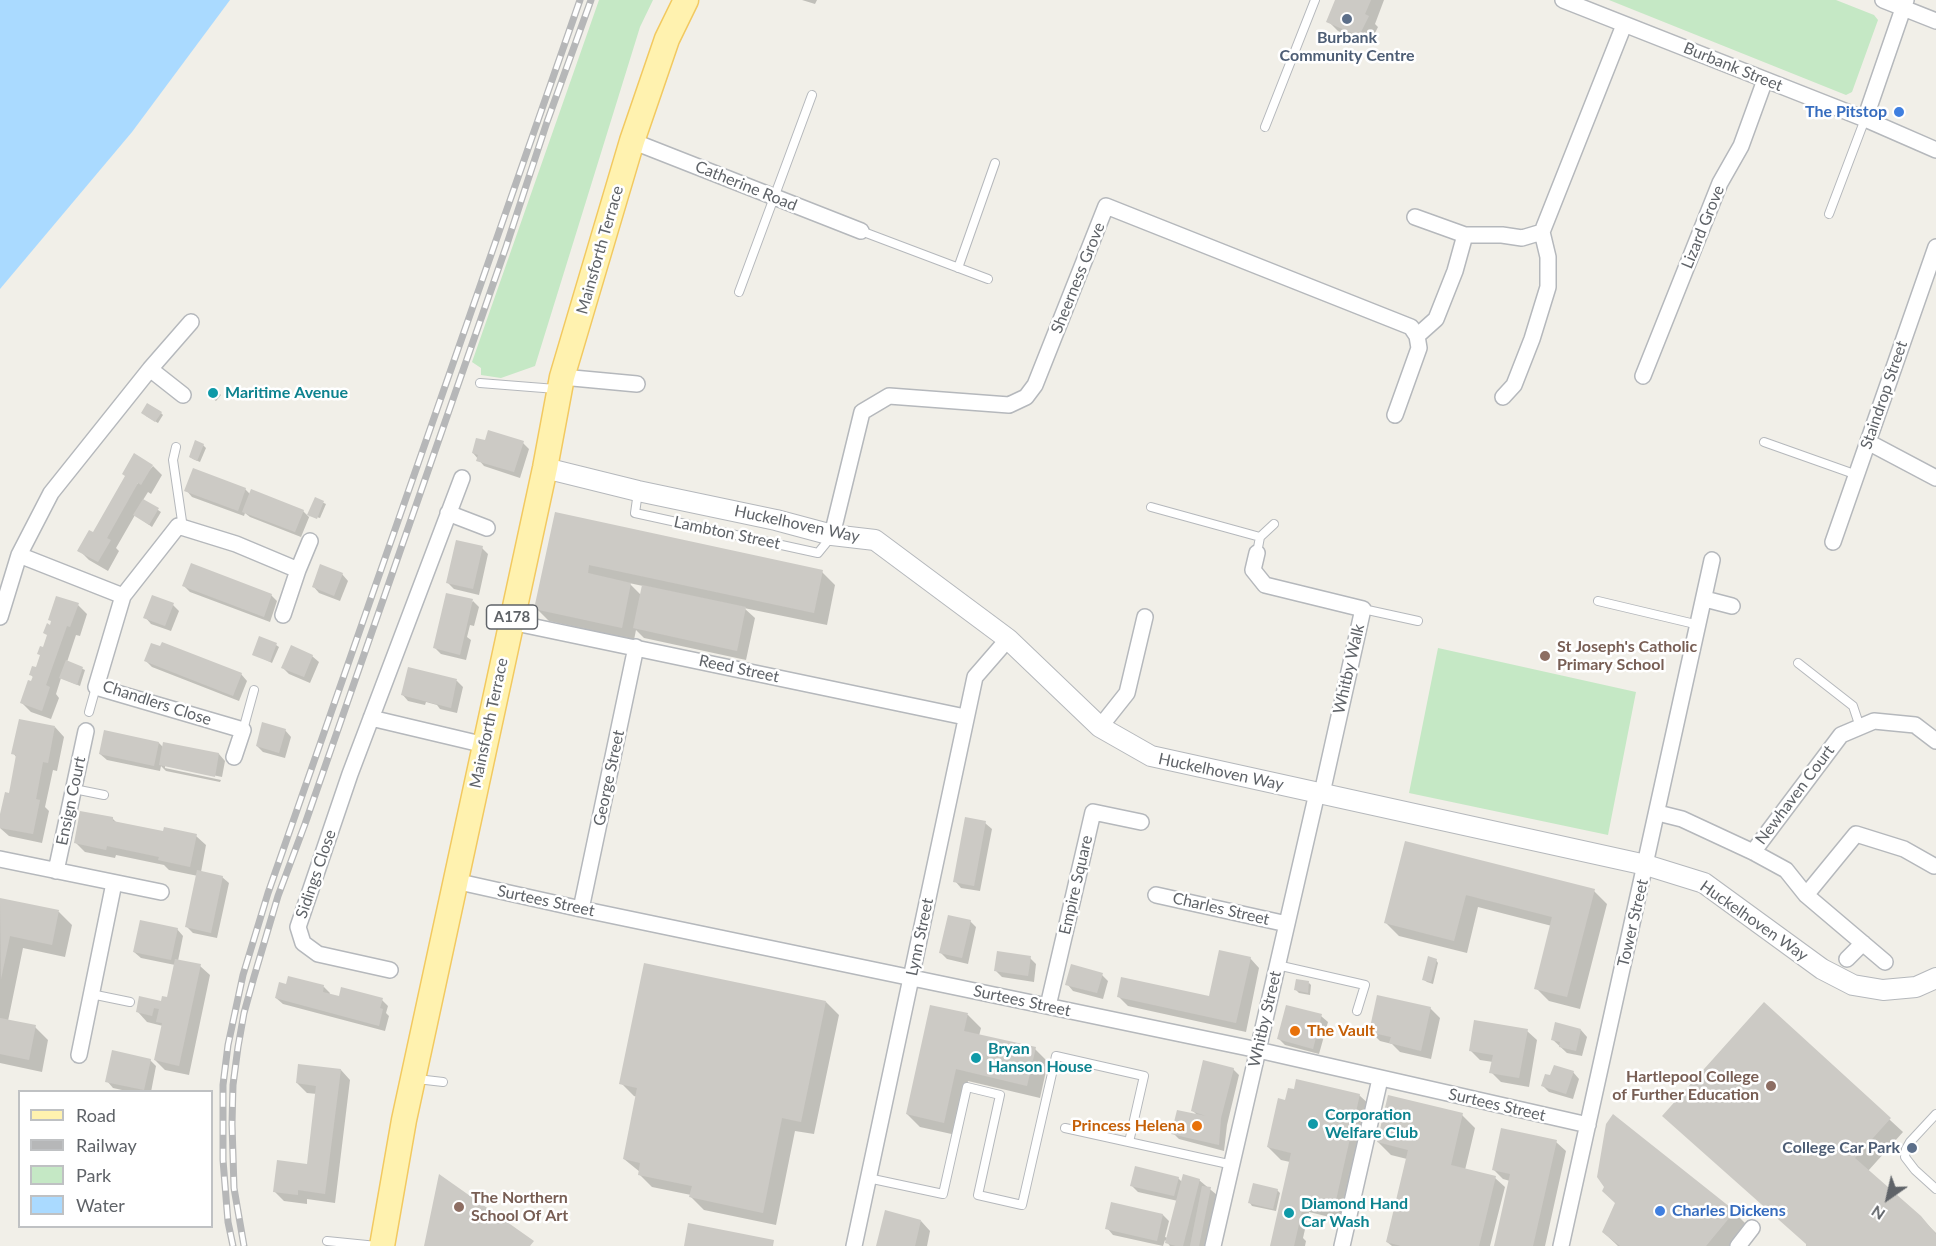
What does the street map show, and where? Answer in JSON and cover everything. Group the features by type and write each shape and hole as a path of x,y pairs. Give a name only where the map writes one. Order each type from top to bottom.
{"main road":[{"name":"Mainsforth Terrace","path":"382,1246 413,1078 545,468 561,383 632,141 667,39 686,0"}],"street":[{"name":"Burbank Street","path":"1563,0 1936,150"},
{"path":"1883,0 1904,4 1936,21"},
{"path":"1865,120 1904,4"},
{"path":"1503,397 1514,386 1548,287 1548,257 1542,232 1624,24"},
{"name":"Lizard Grove","path":"1643,376 1720,183 1741,146 1765,80"},
{"name":"Catherine Road","path":"632,141 861,231"},
{"name":"Sheerness Grove","path":"832,535 861,412 889,396 1009,405 1026,397 1035,385 1106,206 1411,327 1418,336"},
{"path":"1415,217 1465,235 1522,237 1542,232"},
{"path":"1395,415 1419,348 1418,336 1436,319 1455,271 1465,235"},
{"name":"Staindrop Street","path":"1833,542 1936,248"},
{"path":"0,617 19,555 51,493 150,369 191,322"},
{"path":"150,369 183,395"},
{"path":"561,383 637,384"},
{"path":"1868,442 1936,478"},
{"name":"Huckelhoven Way","path":"545,468 638,491 776,520 832,535 875,540 1008,639 1100,727 1151,756 1646,865 1704,884 1822,969 1853,985 1883,990 1916,987 1936,978"},
{"name":"Sidings Close","path":"390,970 318,954 303,943 298,927 350,774 462,478"},
{"path":"448,513 487,528"},
{"name":"Chandlers Close","path":"183,528 178,526 123,596 96,687 243,730"},
{"path":"183,528 236,543 298,570"},
{"path":"283,615 310,541"},
{"name":"Whitby Walk","path":"1257,553 1253,570 1265,585 1363,609 1319,793"},
{"path":"19,555 123,596"},
{"name":"Tower Street","path":"1561,1246 1712,560"},
{"path":"1704,599 1732,606"},
{"path":"1100,727 1127,693 1145,617"},
{"name":"Reed Street","path":"511,622 965,717"},
{"name":"Lynn Street","path":"854,1246 975,677 1008,639"},
{"name":"George Street","path":"581,909 636,647"},
{"path":"371,718 484,745"},
{"name":"Newhaven Court","path":"1753,852 1841,735 1874,721 1915,724 1936,741"},
{"path":"234,757 243,730"},
{"name":"Ensign Court","path":"56,871 86,731"},
{"name":"Whitby Street","path":"1213,1246 1319,793"},
{"name":"Empire Square","path":"1048,1006 1093,812 1141,822"},
{"path":"1658,813 1682,819 1786,870 1806,895 1885,962"},
{"path":"1806,895 1856,834 1904,849 1934,866"},
{"path":"0,859 161,892"},
{"name":"Surtees Street","path":"455,881 1258,1050 1588,1125"},
{"path":"79,1055 114,883"},
{"name":"Charles Street","path":"1156,895 1287,924"},
{"path":"1848,959 1863,943"},
{"path":"1342,1246 1380,1078"},
{"path":"1738,1246 1752,1228"}],"lane":[{"path":"1265,127 1315,0"},
{"path":"739,292 812,95"},
{"path":"1829,214 1865,120"},
{"path":"958,268 995,163"},
{"path":"861,231 988,279"},
{"path":"480,383 561,383"},
{"path":"1764,442 1857,475"},
{"path":"176,447 173,460 183,528"},
{"path":"1151,507 1260,537"},
{"path":"1257,553 1260,537 1274,524"},
{"path":"1599,601 1699,625"},
{"path":"1363,609 1418,621"},
{"path":"1798,663 1852,706 1860,727"},
{"path":"88,712 96,687"},
{"path":"243,730 254,690"},
{"path":"74,789 104,795"},
{"path":"1277,965 1365,985 1358,1011"},
{"path":"91,994 130,1002"},
{"path":"868,1178 943,1194 967,1087 1000,1095 978,1195 1022,1205 1056,1056 1144,1076 1129,1142"},
{"path":"413,1078 443,1082"},
{"path":"1936,1114 1910,1142 1905,1157 1915,1170 1936,1189"},
{"path":"1065,1128 1233,1165"},
{"path":"327,1241 377,1246"}],"green space":[{"path":"599,0 653,0 640,27 535,366 501,378 481,375 481,368 472,362"},
{"path":"1609,0 1836,0 1874,15 1878,20 1852,92 1846,95"},
{"path":"1438,648 1636,692 1608,835 1409,793"}],"water":[{"path":"0,0 230,0 132,132 0,289"}],"building":[{"name":"Burbank Community Centre","path":"1335,0 1371,0 1365,14 1369,16 1359,36 1326,22"},
{"name":"Maritime Avenue","path":"213,386 219,391 212,400 206,395"},
{"path":"147,403 162,412 155,422 141,413"},
{"path":"488,430 524,441 514,472 476,461 478,455 472,453 476,438 485,440"},
{"path":"195,440 204,444 197,461 189,457"},
{"path":"134,453 153,465 141,485 138,483 107,538 111,540 98,562 77,551 89,530 93,532 125,476 122,474"},
{"path":"193,468 246,488 238,511 184,491"},
{"path":"251,489 304,510 295,532 242,512"},
{"path":"315,497 324,501 317,519 307,515"},
{"path":"143,499 159,508 149,525 133,515"},
{"path":"555,512 823,570 814,613 589,565 588,573 631,583 622,628 534,609"},
{"path":"456,540 483,546 473,589 446,583"},
{"path":"191,563 272,594 264,617 182,586"},
{"path":"320,564 343,573 334,596 312,587"},
{"path":"642,585 746,607 737,651 633,628"},
{"path":"446,593 473,599 460,655 433,648"},
{"path":"152,595 174,603 165,626 143,618"},
{"path":"56,596 79,603 70,627 67,626 46,685 50,687 42,711 20,703 28,680 31,681 33,676 29,675 32,666 36,667 40,646 43,647 47,635 43,633 47,623 50,625 51,621 48,620"},
{"path":"259,636 277,643 270,662 252,655"},
{"path":"162,642 242,673 233,696 144,661 151,643 160,646"},
{"path":"291,645 313,655 304,677 281,668"},
{"path":"66,660 83,667 77,685 59,678"},
{"path":"408,667 457,679 451,708 401,695"},
{"path":"19,719 55,726 48,763 43,762 36,799 40,800 33,834 0,828 0,814 5,792 9,793 16,755 11,754"},
{"path":"262,722 286,729 279,753 256,746"},
{"path":"104,730 159,742 154,766 99,754"},
{"path":"163,742 219,753 215,777 159,765"},
{"path":"80,811 113,817 113,821 163,831 164,827 197,834 190,867 158,860 159,857 107,846 106,850 74,843"},
{"path":"965,817 986,821 974,886 953,882"},
{"path":"1405,841 1595,889 1567,997 1534,989 1552,917 1466,895 1454,941 1384,923"},
{"path":"197,870 223,876 211,933 185,927"},
{"path":"0,898 59,910 52,945 10,936 1,979"},
{"path":"948,915 971,920 962,958 939,953"},
{"path":"140,920 178,928 171,960 133,952"},
{"path":"1219,950 1251,957 1236,1023 1117,997 1121,977 1209,996"},
{"path":"997,951 1031,956 1028,976 994,971"},
{"path":"1428,956 1437,959 1431,982 1422,980"},
{"path":"175,959 201,964 179,1066 154,1060 162,1023 156,1022 159,1009 154,1008 152,1016 136,1012 139,996 161,1001 162,996 167,997"},
{"path":"644,963 826,1001 801,1122 782,1118 763,1213 689,1197 692,1186 638,1175 640,1163 623,1159 637,1088 619,1084"},
{"path":"1071,964 1103,973 1097,993 1065,985"},
{"path":"288,976 324,985 323,992 339,996 341,987 383,998 379,1026 275,998 279,982 286,984"},
{"path":"1296,979 1309,981 1308,993 1294,990"},
{"path":"1377,995 1431,1007 1421,1051 1389,1043 1391,1037 1369,1032"},
{"path":"1764,1002 1891,1118 1855,1158 1921,1216 1936,1234 1936,1246 1806,1246 1662,1116"},
{"name":"Bryan Hanson House","path":"930,1005 968,1013 964,1031 1036,1047 1027,1086 956,1069 944,1123 906,1114"},
{"path":"1286,1005 1322,1014 1313,1049 1277,1039"},
{"path":"0,1018 36,1025 29,1060 0,1054"},
{"path":"1474,1020 1528,1029 1519,1078 1489,1073 1493,1055 1469,1051"},
{"path":"1555,1022 1581,1029 1576,1051 1559,1047 1560,1042 1551,1040"},
{"path":"112,1050 151,1059 144,1090 105,1082"},
{"path":"1203,1060 1234,1068 1221,1118 1219,1145 1171,1134 1177,1110 1206,1116 1191,1111"},
{"path":"298,1064 341,1069 325,1194 298,1190 298,1195 273,1192 277,1160 307,1164 316,1086 296,1083"},
{"path":"1554,1065 1574,1071 1566,1094 1541,1086 1545,1074 1550,1075"},
{"name":"Corporation Welfare Club","path":"1296,1079 1360,1094 1334,1209 1304,1202 1294,1246 1270,1246 1291,1153 1267,1147 1278,1098 1285,1100 1288,1088 1294,1089"},
{"path":"1388,1095 1463,1113 1451,1165 1496,1176 1479,1246 1401,1246 1386,1242 1408,1150 1377,1142"},
{"path":"1613,1114 1735,1211 1706,1246 1620,1246 1602,1232 1615,1203 1602,1191 1604,1187 1597,1177 1606,1124"},
{"path":"1501,1128 1557,1140 1533,1246 1494,1246 1510,1174 1492,1170"},
{"path":"1135,1166 1179,1177 1174,1196 1130,1186"},
{"name":"The Northern School Of Art","path":"439,1174 534,1241 530,1246 424,1246"},
{"path":"1183,1174 1200,1179 1183,1246 1176,1246 1165,1243"},
{"path":"1253,1183 1278,1189 1273,1209 1248,1203"},
{"path":"1202,1186 1211,1187 1199,1246 1190,1246"},
{"path":"1111,1202 1163,1214 1157,1241 1105,1229"},
{"path":"885,1210 921,1220 915,1246 876,1246"},
{"path":"688,1223 774,1240 773,1246 684,1246"}],"railway":[{"path":"233,1246 228,1222 223,1160 223,1085 228,1045 243,975 268,893 580,0"},
{"path":"244,1246 234,1188 233,1085 244,1013 254,977 278,896 591,0"}],"place":[{"name":"Burbank Community Centre","path":"1347,19"},
{"name":"The Pitstop","path":"1899,112"},
{"name":"Maritime Avenue","path":"213,393"},
{"name":"St Joseph's Catholic Primary School","path":"1545,656"},
{"name":"The Vault","path":"1295,1031"},
{"name":"Bryan Hanson House","path":"976,1058"},
{"name":"Hartlepool College of Further Education","path":"1771,1086"},
{"name":"Corporation Welfare Club","path":"1313,1124"},
{"name":"Princess Helena","path":"1197,1126"},
{"name":"College Car Park","path":"1912,1148"},
{"name":"The Northern School Of Art","path":"459,1207"},
{"name":"Charles Dickens","path":"1660,1211"},
{"name":"Diamond Hand Car Wash","path":"1289,1213"}]}
